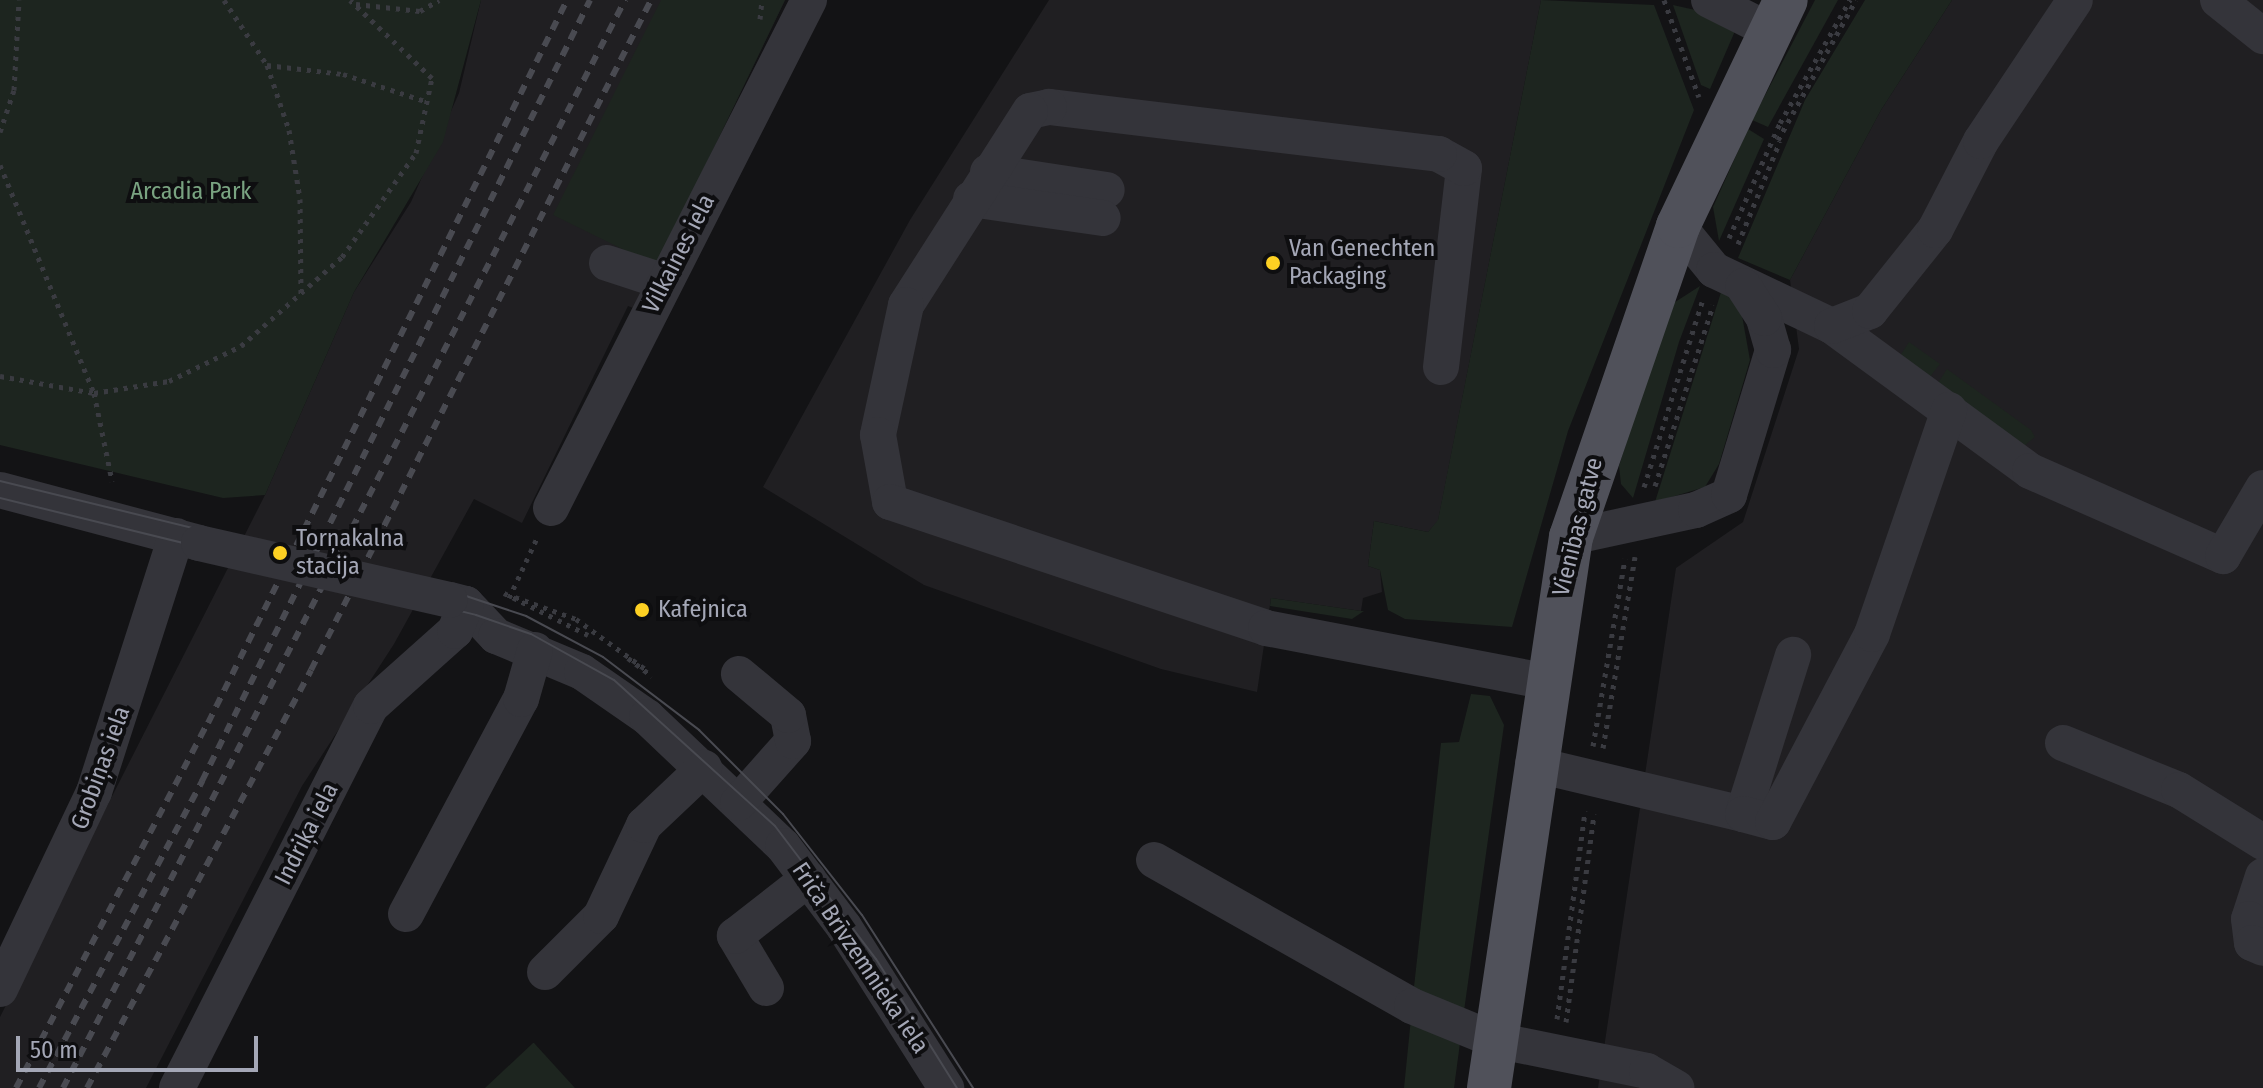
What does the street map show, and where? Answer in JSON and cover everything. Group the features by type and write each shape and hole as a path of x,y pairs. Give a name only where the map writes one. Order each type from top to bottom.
{"main road":[{"name":"Vienības gatve","path":"1489,1088 1544,681 1571,537 1678,226 1778,15"}],"street":[{"name":"Vilkaines iela","path":"551,508 809,0"},
{"path":"1709,0 1778,15"},
{"path":"1832,326 1870,311 1935,230 1981,141 2075,0"},
{"path":"2218,0 2263,36"},
{"path":"1441,367 1464,201 1464,168 1439,154 1049,107 1030,111 979,186 906,305 878,435 890,502 1266,628 1544,681"},
{"path":"979,186 1105,204"},
{"path":"1571,537 1696,510 1729,495 1773,350 1764,318 1734,281 1678,226"},
{"path":"607,263 665,282"},
{"path":"1734,281 1832,326 2030,471 2223,556 2263,488"},
{"path":"1533,764 1773,822 1872,634 1949,410"},
{"path":"0,490 187,540 458,602"},
{"name":"Grobiņas iela","path":"0,989 94,792 187,540"},
{"name":"Friča Brīvzemnieka iela","path":"458,602 496,636 535,650 647,717 704,768 808,879 946,1088"},
{"name":"Indriķa iela","path":"177,1088 371,706 455,631 458,602"},
{"path":"406,914 521,699 535,650"},
{"path":"1743,814 1793,655"},
{"path":"738,803 793,741 788,715 739,674"},
{"path":"2063,743 2179,790 2263,842"},
{"path":"545,972 601,916 644,825 704,768"},
{"path":"1154,860 1412,1006 1495,1040 1647,1071 1676,1088"},
{"path":"2263,876 2249,919 2252,943 2263,948"},
{"path":"766,988 735,936 808,879"}],"path":[{"path":"0,132 14,90 19,0"},
{"path":"224,0 267,65 289,130 300,199 301,295"},
{"path":"352,2 420,11 439,0"},
{"path":"1664,0 1703,107"},
{"path":"1563,1053 1619,629 1645,519 1734,281 1780,141 1856,0"},
{"path":"0,376 94,393 169,381 241,346 301,295 387,203 416,153 428,102 427,68 352,2"},
{"path":"267,65 343,74 428,102"},
{"path":"1773,138 1780,141"},
{"path":"0,165 94,393 112,481"},
{"path":"518,575 551,508"},
{"path":"514,597 576,619 645,669"}],"shaded area":[{"path":"481,0 785,0 636,309 628,306 522,523 474,499 394,644 302,786 146,1088 0,1088 0,1017 265,495 354,292 411,202 459,93"},
{"path":"1049,0 1541,0 1438,521 1428,532 1374,521 1368,566 1380,570 1382,592 1363,598 1361,611 1271,598 1257,692 1161,669 924,585 763,487 910,220"},
{"path":"1952,0 2263,0 2263,1088 1598,1088 1676,568 1743,522 1799,349 1790,280 1881,110"}],"green space":[{"name":"Arcadia Park","path":"0,0 481,0 443,142 354,292 265,495 223,498 0,445"},
{"path":"661,0 785,0 657,266 553,215"},
{"path":"1541,0 1654,5 1694,110 1568,431 1512,627 1405,619 1388,610 1380,570 1368,566 1374,521 1428,532 1438,520"},
{"path":"1815,0 1838,0 1768,127 1752,120"},
{"path":"1865,0 1952,0 1881,110 1790,280 1738,258 1805,100"},
{"path":"1673,5 1722,16 1735,31 1710,89 1701,85"},
{"path":"1748,129 1764,139 1719,241 1713,207"},
{"path":"1700,286 1679,342 1633,498 1621,484 1619,466 1669,306"},
{"path":"1722,289 1741,310 1750,360 1719,464 1705,487 1655,502"},
{"path":"1909,342 1940,364 1929,378 1900,356"},
{"path":"1947,369 2031,430 2035,437 2024,446 1938,383"},
{"path":"1271,598 1364,611 1352,619 1270,606"},
{"path":"1471,694 1490,696 1504,725 1464,1011 1413,996 1441,743 1459,742"},
{"path":"1411,1018 1460,1043 1454,1088 1404,1088"},
{"path":"533,1043 575,1088 485,1088"}],"tram line":[{"path":"0,481 454,592 526,616 603,657 699,730 783,814 862,915 973,1088"},
{"path":"0,498 476,615 531,634 614,680 775,826 876,959 957,1088"}],"railway":[{"path":"16,1088 208,723 567,0"},
{"path":"39,1088 202,781 590,0"},
{"path":"63,1088 625,0"},
{"path":"87,1088 311,670 651,0"}],"place":[{"name":"Van Genechten Packaging","path":"1273,263"},
{"name":"Torņakalna stacija","path":"280,553"},
{"name":"Kafejnica","path":"642,610"}]}
